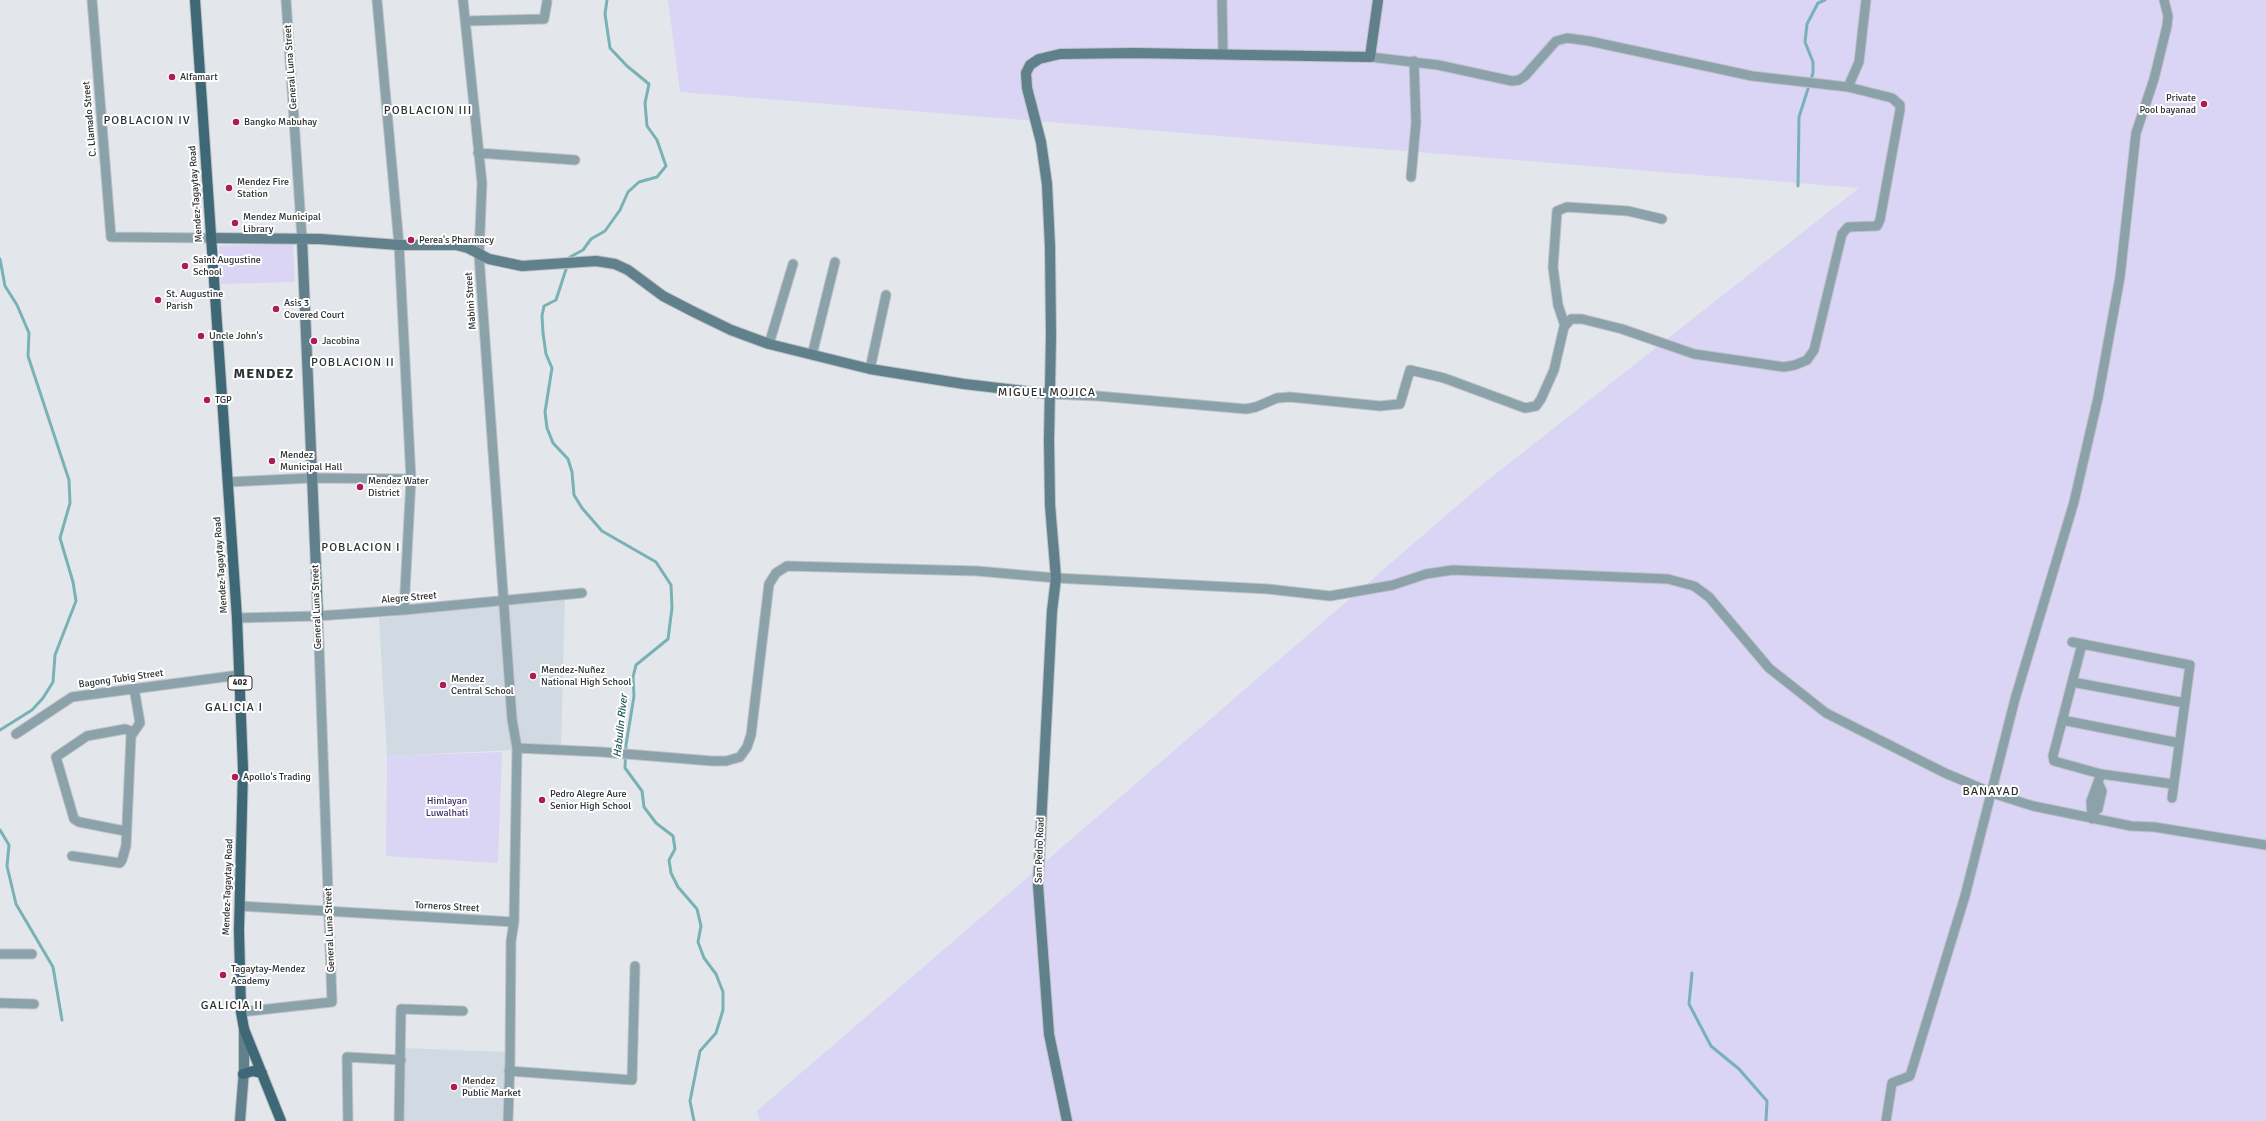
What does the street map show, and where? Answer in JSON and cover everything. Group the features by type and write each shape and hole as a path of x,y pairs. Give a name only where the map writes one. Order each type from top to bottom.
{"main road":[{"name":"Mendez-Tagaytay Road","path":"194,0 237,618 243,770 239,984 241,1012 244,1029 281,1121"},
{"path":"243,1074 253,1071 262,1073"}],"street":[{"name":"C. Llamado Street","path":"92,0 111,237 211,238"},
{"name":"General Luna Street","path":"241,1012 332,1002 330,911 302,239 286,0"},
{"path":"377,0 399,245 411,479 404,610"},
{"name":"Mabini Street","path":"464,0 482,183 479,255 512,719 517,748 514,922"},
{"path":"1222,0 1223,54"},
{"path":"211,238 302,239 399,245 456,245 468,248 479,255 503,263 522,266 580,262 614,264 628,270 663,296 731,330 769,344 870,369 964,384 1050,394 1106,396 1246,409 1256,407 1277,398 1290,397 1380,406 1400,404 1410,370 1444,378 1525,408 1536,406 1554,370 1565,326 1571,319 1582,319 1622,329 1694,354 1784,367 1807,360 1814,350 1842,234 1848,227 1877,226 1880,220 1900,110 1900,105 1892,98 1848,87 1752,76 1596,42 1567,38 1556,41 1520,80 1512,81 1414,62 1370,57 1378,0"},
{"path":"1848,87 1859,62 1866,0"},
{"path":"1886,1121 1892,1083 1910,1076 1965,896 2015,699 2074,502 2098,398 2120,277 2136,133 2154,79 2167,26 2168,16 2164,0"},
{"path":"466,21 544,19 547,2"},
{"name":"San Pedro Road","path":"1067,1121 1049,1034 1038,885 1052,611 1056,578 1050,505 1050,247 1047,184 1026,73 1030,65 1039,59 1060,54 1223,54 1370,57"},
{"path":"1411,177 1416,123 1414,62"},
{"path":"478,152 575,160"},
{"path":"1565,326 1558,305 1553,267 1557,212 1567,207 1628,211 1662,219"},
{"path":"812,355 835,262"},
{"path":"769,344 793,264"},
{"path":"870,369 886,295"},
{"path":"228,482 312,478 411,479"},
{"path":"517,748 651,755 712,761 726,761 740,757 747,747 751,736 769,584 776,574 787,566 928,569 1056,578 1268,589 1330,596 1393,585 1426,574 1453,570 1668,579 1694,586 1710,597 1769,668 1826,713 1945,773 1992,793 2033,806 2266,845"},
{"name":"Alegre Street","path":"237,618 318,616 404,610 582,593"},
{"path":"2072,642 2190,665 2172,798"},
{"path":"2082,644 2053,756 2054,762 2100,778 2173,784"},
{"name":"Bagong Tubig Street","path":"16,734 72,697 239,675"},
{"path":"2072,682 2185,703"},
{"path":"72,856 120,863 126,846 125,831 133,732 140,723 134,688"},
{"path":"2062,720 2179,743"},
{"path":"125,831 74,820 56,757 87,736 124,729 133,732"},
{"path":"2093,816 2091,801 2100,778"},
{"name":"Torneros Street","path":"240,906 514,922"},
{"path":"508,1121 510,970 511,941 514,922"},
{"path":"0,954 32,954"},
{"path":"509,1071 632,1080 635,966"},
{"path":"0,1003 34,1004"},
{"path":"399,1121 401,1009 463,1010"},
{"path":"240,1121 244,1029"},
{"path":"348,1121 347,1057 401,1060"}],"shaded area":[{"name":"Mendez Central School","path":"565,597 561,748 387,756 379,618"},
{"name":"Mendez Public Market","path":"403,1048 509,1052 505,1121 401,1121"}],"green space":[{"path":"668,0 2266,0 2266,1121 760,1121 757,1111 1479,487 1859,188 680,92"},
{"path":"293,244 295,282 221,284 219,246"},
{"name":"Himlayan Luwalhati","path":"502,752 498,863 386,856 387,756"}],"waterway":[{"name":"Habulin River","path":"607,0 605,14 610,48 627,66 649,84 645,103 647,126 657,140 666,166 657,177 639,182 628,192 620,210 605,231 591,239 583,250 570,257 556,300 544,306 542,316 543,333 546,354 552,368 545,412 547,428 553,443 568,459 572,472 574,495 582,508 602,531 656,562 671,585 672,608 668,639 636,665 633,677 634,696 626,745 625,768 642,791 644,807 656,823 673,836 675,849 669,860 671,873 678,887 697,909 701,926 698,942 704,958 716,974 723,992 723,1010 716,1033 700,1051 690,1101 694,1121"},
{"path":"1798,186 1799,117 1813,73 1813,62 1805,42 1807,24 1818,3 1825,0"},
{"path":"0,259 5,286 17,305 29,333 28,356 69,480 70,503 60,538 73,582 76,601 55,655 53,682 43,698 32,710 0,730"},
{"path":"0,830 9,845 7,866 16,904 53,967 62,1020"},
{"path":"1692,973 1689,1004 1711,1046 1739,1069 1767,1101 1766,1121"}],"place":[{"name":"Alfamart","path":"172,77"},
{"name":"Private Pool bayanad","path":"2204,104"},
{"name":"Bangko Mabuhay","path":"236,122"},
{"name":"Mendez Fire Station","path":"229,188"},
{"name":"Mendez Municipal Library","path":"235,223"},
{"name":"Perea's Pharmacy","path":"411,240"},
{"name":"Saint Augustine School","path":"185,266"},
{"name":"St. Augustine Parish","path":"158,300"},
{"name":"Asis 3 Covered Court","path":"276,309"},
{"name":"Uncle John's","path":"201,336"},
{"name":"Jacobina","path":"314,341"},
{"name":"TGP","path":"207,400"},
{"name":"Mendez Municipal Hall","path":"272,461"},
{"name":"Mendez Water District","path":"360,487"},
{"name":"Mendez-Nuñez National High School","path":"533,676"},
{"name":"Mendez Central School","path":"443,685"},
{"name":"Apollo's Trading","path":"235,777"},
{"name":"Pedro Alegre Aure Senior High School","path":"542,800"},
{"name":"Tagaytay-Mendez Academy","path":"223,975"},
{"name":"Mendez Public Market","path":"454,1087"}],"district":[{"name":"POBLACION III","path":"428,111"},
{"name":"POBLACION IV","path":"147,121"},
{"name":"POBLACION II","path":"353,363"},
{"name":"MENDEZ","path":"264,374"},
{"name":"MIGUEL MOJICA","path":"1047,393"},
{"name":"POBLACION I","path":"361,548"},
{"name":"GALICIA I","path":"234,708"},
{"name":"BANAYAD","path":"1991,792"},
{"name":"GALICIA II","path":"232,1006"}]}
